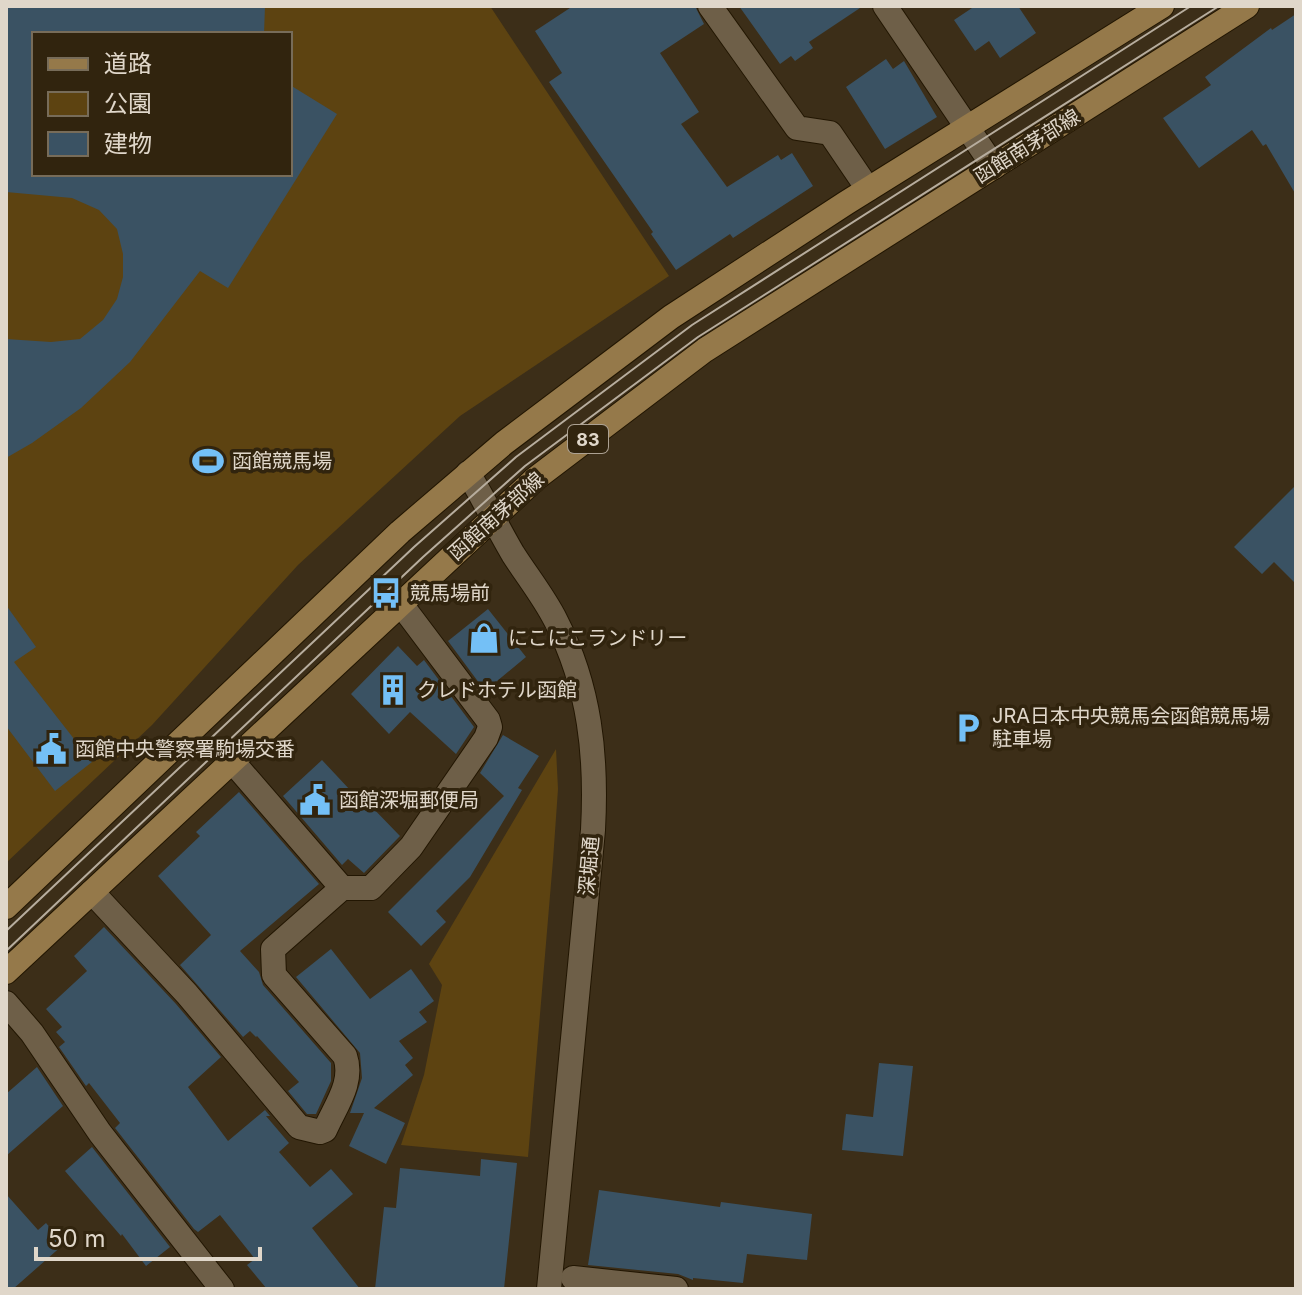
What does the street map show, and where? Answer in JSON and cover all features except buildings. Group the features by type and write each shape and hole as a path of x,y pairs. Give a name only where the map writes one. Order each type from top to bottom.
{"main road":[{"name":"83","path":"6,907 400,532 468,473 671,317 868,189 1162,6"},
{"name":"函館南茅部線","path":"6,972 535,479 705,350 1247,6"}],"street":[{"path":"710,6 797,128 830,133 868,189"},
{"path":"885,6 994,167"},
{"name":"深堀通","path":"468,473 555,618 574,659 592,730 595,778 549,1289"},
{"path":"92,892 187,994 299,1127 320,1132 325,1130 349,1072 345,1056 274,975 273,949 342,888 371,888 411,847 486,738 490,727 488,720 400,603"},
{"path":"232,761 342,888"},
{"path":"6,1003 32,1033 100,1133 222,1289"},
{"path":"573,1278 676,1289"}],"green space":[{"name":"函館競馬場","path":"6,6 490,6 669,276 460,416 298,565 152,725 6,863"},
{"path":"556,749 558,789 528,1157 401,1145 424,1075 442,985 429,964"}],"tram line":[{"path":"6,931 414,547 516,457 692,325 1191,6"},
{"path":"6,951 423,557 525,466 698,337 1219,6"}],"place":[{"name":"函館競馬場","path":"208,461"},
{"name":"競馬場前","path":"386,593"},
{"name":"にこにこランドリー","path":"484,638"},
{"name":"クレドホテル函館","path":"393,690"},
{"name":"JRA日本中央競馬会函館競馬場 駐車場","path":"968,728"},
{"name":"函館中央警察署駒場交番","path":"51,749"},
{"name":"函館深堀郵便局","path":"315,800"}]}
